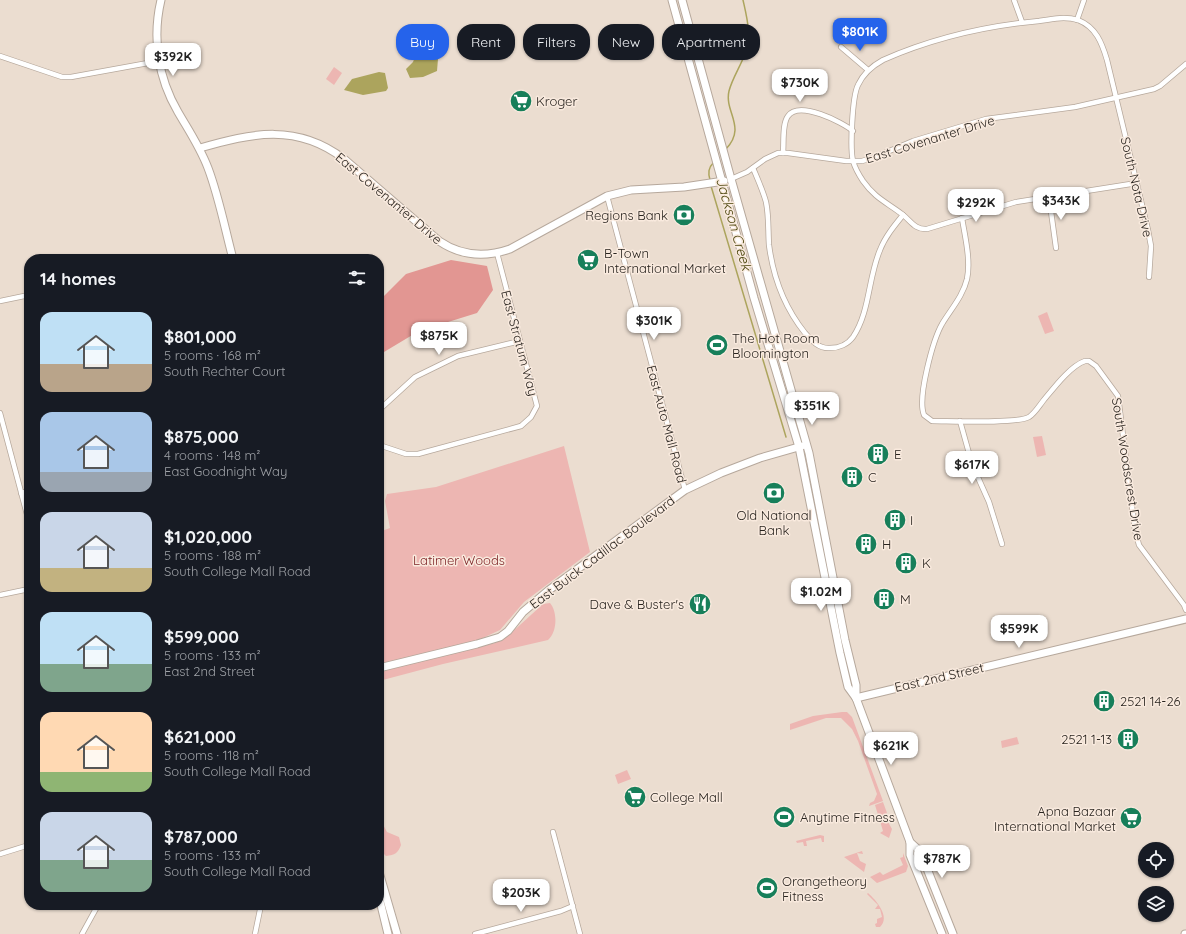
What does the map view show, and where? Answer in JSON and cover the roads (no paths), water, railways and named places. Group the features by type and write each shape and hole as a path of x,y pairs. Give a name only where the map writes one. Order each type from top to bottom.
{"main road":[{"path":"162,0 158,14 159,62 165,84 172,101 200,148 215,191 232,254"},
{"path":"672,0 677,24 688,21"},
{"path":"682,0 730,179 807,445 843,629 856,685 856,698"},
{"path":"687,60 718,168 718,182 799,447 834,628 848,687 856,698 910,842 910,853 942,934"},
{"name":"East Covenanter Drive","path":"200,148 240,137 262,133 285,134 310,140 333,150 445,245 469,254 483,255 497,254 510,249 607,196 631,190 707,184 730,179"},
{"path":"754,298 764,295"},
{"name":"East Buick Cadillac Boulevard","path":"384,667 500,637 508,631 523,612 549,590 684,490 734,468 807,445"},
{"name":"East 2nd Street","path":"856,698 1186,619"},
{"path":"834,628 843,629"},
{"path":"840,653 848,651"},
{"path":"843,666 852,667"},
{"path":"910,842 920,851 953,934"},
{"path":"384,889 397,934"},
{"path":"382,910 388,934"}],"street":[{"path":"1014,0 1022,22"},
{"path":"1084,0 1077,20 1061,18 1022,22 967,31 888,58 868,70 854,94 853,161 862,180 875,196 903,215 917,228 924,229 1016,202 1137,183"},
{"name":"South Nota Drive","path":"1077,20 1094,31 1101,42 1150,239 1149,277"},
{"path":"841,47 868,70"},
{"path":"0,56 62,77 71,77 159,62"},
{"name":"East Covenanter Drive","path":"730,179 753,168 769,157 783,153 853,161 869,159 913,141 986,119 1064,109 1157,88 1186,64"},
{"path":"783,153 786,120 789,114 795,111 805,111 823,115 839,121 853,131"},
{"path":"753,168 766,203 771,256 782,292 797,322 812,341 821,347 830,348 844,345 852,339 856,333 863,314 879,252 889,234 903,215"},
{"name":"East Auto Mall Road","path":"607,196 684,490"},
{"path":"1049,197 1056,248"},
{"name":"South Woodscrest Drive","path":"962,218 968,264 967,278 961,293 938,332 927,370 922,403 923,413 929,420 960,422 1011,421 1029,417 1056,386 1078,365 1087,361 1096,366 1113,387 1119,400 1124,450 1139,546 1184,605 1186,610"},
{"name":"East Stratum Way","path":"384,447 406,454 418,454 521,426 531,417 537,406 497,254"},
{"path":"0,301 24,296"},
{"path":"384,405 415,377 458,356 520,341"},
{"path":"0,413 24,504"},
{"path":"960,422 974,469 990,502 1002,544"},
{"path":"0,595 24,590"},
{"path":"553,832 580,934"},
{"path":"0,854 24,847"},
{"path":"475,934 561,911 573,906"},
{"path":"82,934 95,910"},
{"path":"255,934 260,910"}],"waterway":[{"name":"Jackson Creek","path":"726,149 735,134 734,120 728,99 729,91 745,54 748,40 748,27 743,0"},
{"name":"Jackson Creek","path":"710,180 709,171 714,162"},
{"name":"Jackson Creek","path":"711,186 786,437"}],"place":[{"name":"Kroger","path":"521,101"},
{"name":"Regions Bank","path":"684,215"},
{"name":"B-Town International Market","path":"588,260"},
{"name":"The Hot Room Bloomington","path":"717,345"},
{"name":"E","path":"878,454"},
{"name":"C","path":"852,477"},
{"name":"Old National Bank","path":"774,493"},
{"name":"I","path":"895,520"},
{"name":"H","path":"866,544"},
{"name":"K","path":"906,563"},
{"name":"M","path":"884,599"},
{"name":"Dave & Buster's","path":"700,604"},
{"name":"2521 14-26","path":"1104,701"},
{"name":"2521 1-13","path":"1128,739"},
{"name":"College Mall","path":"635,797"},
{"name":"Anytime Fitness","path":"784,817"},
{"name":"Apna Bazaar International Market","path":"1131,818"},
{"name":"Orangetheory Fitness","path":"767,888"}],"park label":[{"name":"Latimer Woods","path":"459,560"}]}
